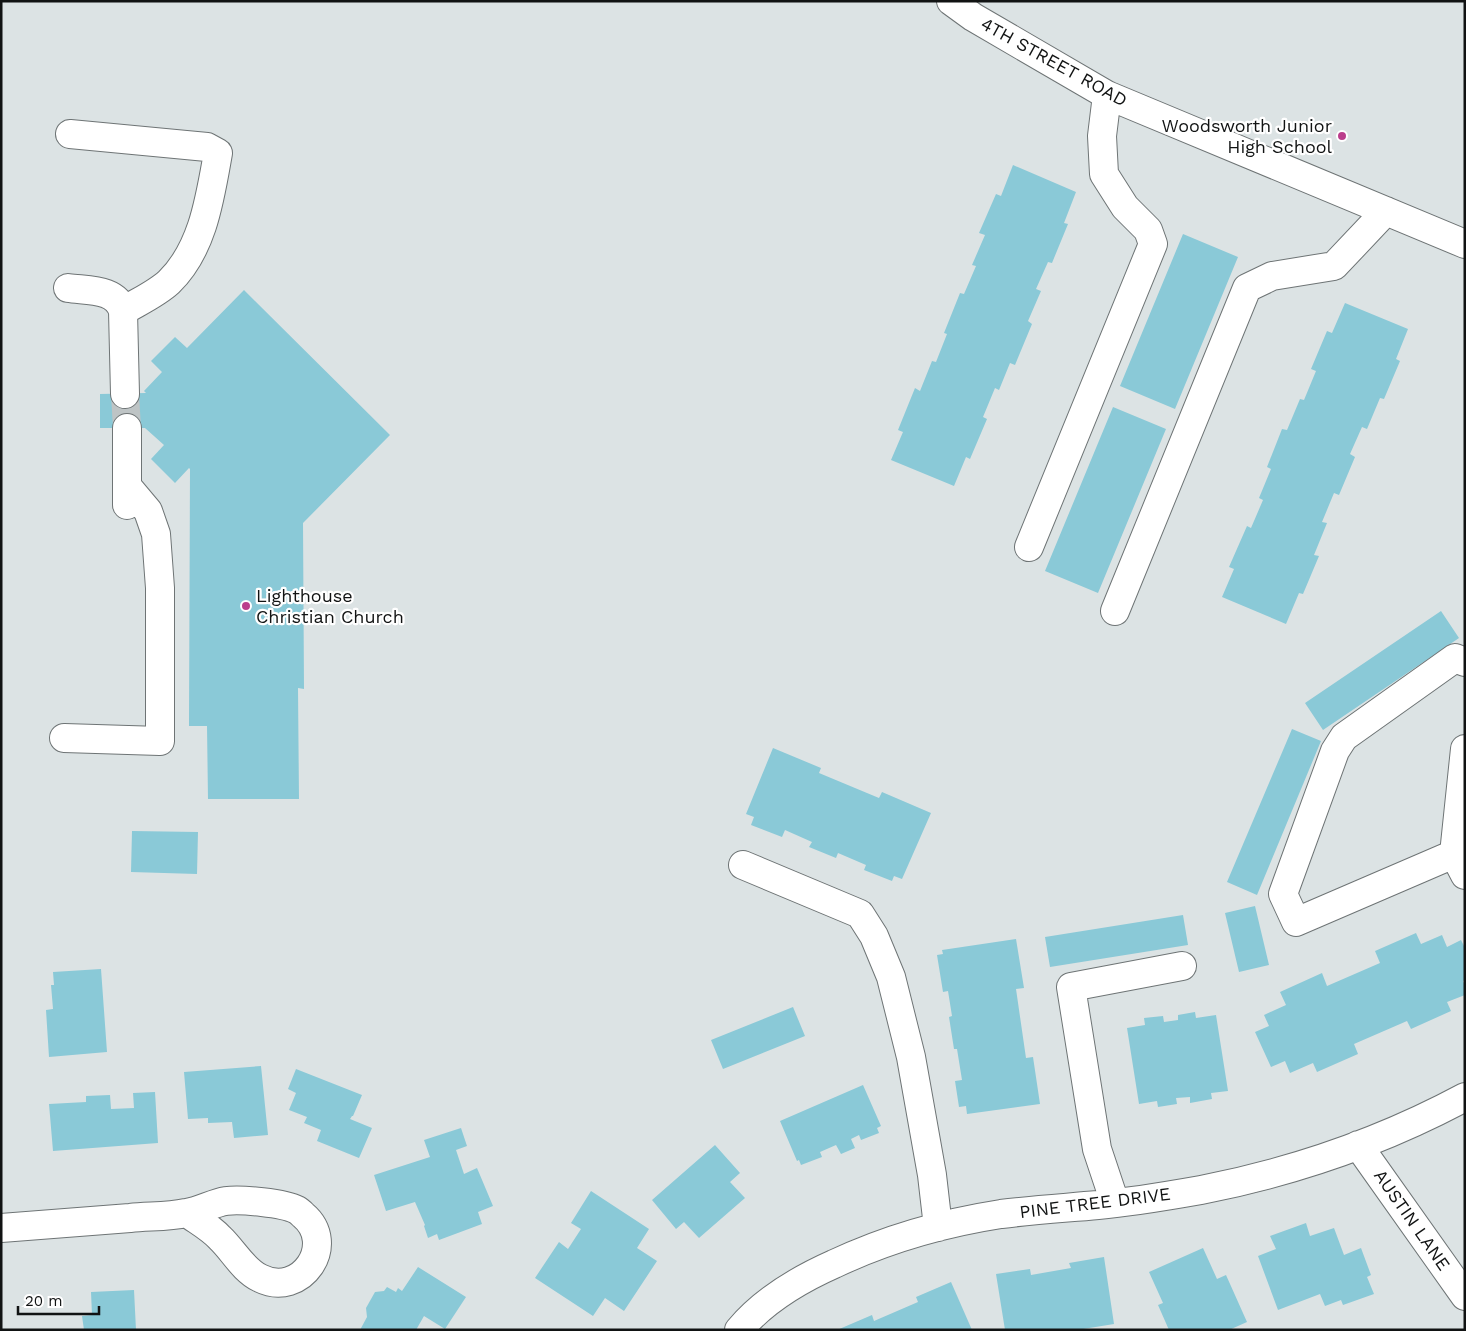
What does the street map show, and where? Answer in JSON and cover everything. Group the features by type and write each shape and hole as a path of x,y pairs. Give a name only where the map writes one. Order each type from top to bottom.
{"street":[{"name":"4TH STREET ROAD","path":"951,1 973,17 1108,95 1465,244"},
{"path":"1030,547 1153,244 1148,230 1125,207 1104,174 1102,136 1108,95"},
{"path":"70,134 207,147 218,153 208,205 199,235 190,255 178,273 168,283 123,311"},
{"path":"1115,611 1247,288 1272,276 1334,266 1386,211"},
{"path":"68,288 108,294 121,304 123,311 125,394"},
{"path":"126,514 127,428"},
{"path":"64,738 160,741 160,588 156,534 148,511 127,486"},
{"path":"1465,662 1455,658 1344,737 1335,751 1283,894 1296,922 1459,865 1465,749"},
{"path":"743,865 860,914 874,936 891,977 911,1057 932,1175 938,1228"},
{"path":"1116,1203 1097,1149 1072,987 1182,966"},
{"name":"PINE TREE DRIVE","path":"738,1330 772,1299 794,1284 820,1270 884,1243 965,1221 1001,1214 1168,1196 1238,1181 1308,1162 1358,1145 1424,1118 1465,1097"},
{"name":"AUSTIN LANE","path":"1358,1145 1465,1296"},
{"path":"1,1228 187,1213"}],"building":[{"path":"1013,165 1076,192 1064,223 1068,224 1052,263 1048,262 1036,289 1041,291 1028,321 1032,324 1015,365 1010,363 999,390 995,388 983,417 987,419 970,459 966,457 954,486 891,460 903,432 898,430 915,388 920,391 932,361 936,362 947,334 944,333 960,293 964,294 976,266 972,265 985,235 979,233 996,194 1001,196"},
{"path":"1183,234 1238,257 1175,409 1120,386"},
{"name":"Lighthouse Christian Church","path":"244,290 390,435 303,523 304,689 298,688 299,799 208,799 207,726 189,726 190,469 175,483 151,459 164,445 145,428 100,428 100,394 146,393 144,391 162,372 151,361 175,337 187,348"},
{"path":"1345,303 1408,329 1396,359 1400,361 1384,399 1380,398 1367,429 1362,427 1350,454 1355,457 1339,495 1334,493 1322,522 1327,523 1314,555 1319,556 1303,594 1299,593 1286,624 1222,597 1234,569 1229,567 1247,526 1251,528 1263,500 1259,498 1271,469 1267,467 1282,429 1287,430 1300,399 1304,400 1316,371 1311,369 1327,331 1332,333"},
{"path":"1113,407 1166,429 1098,593 1045,571"},
{"path":"1441,611 1459,638 1323,730 1305,703"},
{"path":"1292,729 1321,741 1257,895 1227,882"},
{"path":"773,748 821,768 819,773 879,798 882,792 931,813 902,879 894,876 892,881 864,870 866,865 838,853 836,858 809,847 812,842 785,830 782,837 751,825 754,817 746,814"},
{"path":"132,831 198,832 197,874 131,872"},
{"path":"1255,906 1269,965 1239,972 1225,913"},
{"path":"1183,915 1188,945 1050,967 1045,937"},
{"path":"1416,933 1421,944 1442,935 1447,947 1461,940 1465,948 1465,980 1463,981 1465,995 1447,1002 1451,1011 1411,1029 1407,1021 1354,1044 1358,1054 1317,1072 1313,1063 1290,1073 1285,1061 1271,1067 1255,1032 1269,1026 1264,1015 1286,1005 1280,992 1322,973 1327,986 1380,963 1375,951"},
{"path":"1016,939 1024,988 1016,989 1026,1058 1033,1057 1040,1104 967,1114 966,1106 959,1107 955,1081 962,1080 957,1049 954,1049 949,1017 952,1016 948,991 943,992 937,955 943,954 942,950"},
{"path":"101,969 107,1052 49,1057 46,1010 53,1009 51,985 54,985 53,972"},
{"path":"793,1007 805,1036 723,1069 711,1040"},
{"path":"1195,1012 1196,1018 1216,1015 1228,1091 1211,1093 1212,1099 1190,1103 1190,1097 1176,1098 1177,1104 1158,1107 1157,1101 1139,1104 1127,1028 1145,1025 1144,1018 1163,1016 1164,1022 1178,1020 1178,1015"},
{"path":"261,1066 268,1135 234,1138 232,1122 208,1123 208,1118 188,1119 184,1072"},
{"path":"296,1069 362,1095 350,1119 372,1128 359,1158 317,1141 321,1130 304,1123 307,1117 289,1110 296,1093 288,1089"},
{"path":"863,1085 881,1126 877,1128 879,1133 861,1140 859,1135 851,1139 855,1148 841,1154 836,1145 820,1152 822,1157 801,1165 799,1160 797,1161 780,1121"},
{"path":"155,1092 158,1143 53,1151 49,1104 86,1102 86,1096 110,1095 111,1109 134,1108 133,1093"},
{"path":"461,1128 467,1146 456,1150 464,1174 477,1168 493,1206 478,1212 482,1224 439,1240 437,1234 428,1238 425,1225 415,1202 386,1211 374,1175 430,1157 424,1140"},
{"path":"715,1145 740,1173 730,1182 745,1198 699,1238 684,1222 676,1229 652,1200"},
{"path":"591,1191 649,1229 637,1248 657,1261 624,1311 605,1298 593,1316 535,1278 559,1242 568,1249 581,1229 571,1223"},
{"path":"1306,1223 1310,1236 1334,1228 1344,1255 1361,1248 1371,1275 1367,1277 1374,1294 1343,1305 1341,1300 1325,1306 1320,1294 1278,1310 1258,1256 1276,1249 1270,1236"},
{"path":"1203,1248 1217,1279 1226,1275 1247,1322 1229,1330 1169,1330 1158,1305 1163,1303 1149,1272"},
{"path":"1104,1257 1114,1324 1077,1330 1005,1330 996,1274 1030,1269 1031,1275 1071,1268 1069,1263"},
{"path":"418,1267 466,1297 445,1329 424,1316 416,1330 360,1330 367,1317 366,1308 375,1292 384,1291 387,1287 396,1292 398,1288 402,1291"},
{"path":"951,1282 972,1330 837,1330 872,1315 874,1321 918,1302 916,1297"},
{"path":"134,1290 136,1330 84,1330 82,1316 92,1315 91,1292"}],"tunnel":[{"path":"125,394 127,428"}],"place":[{"name":"Woodsworth Junior High School","path":"1342,136"},
{"name":"Lighthouse Christian Church","path":"246,606"}]}
